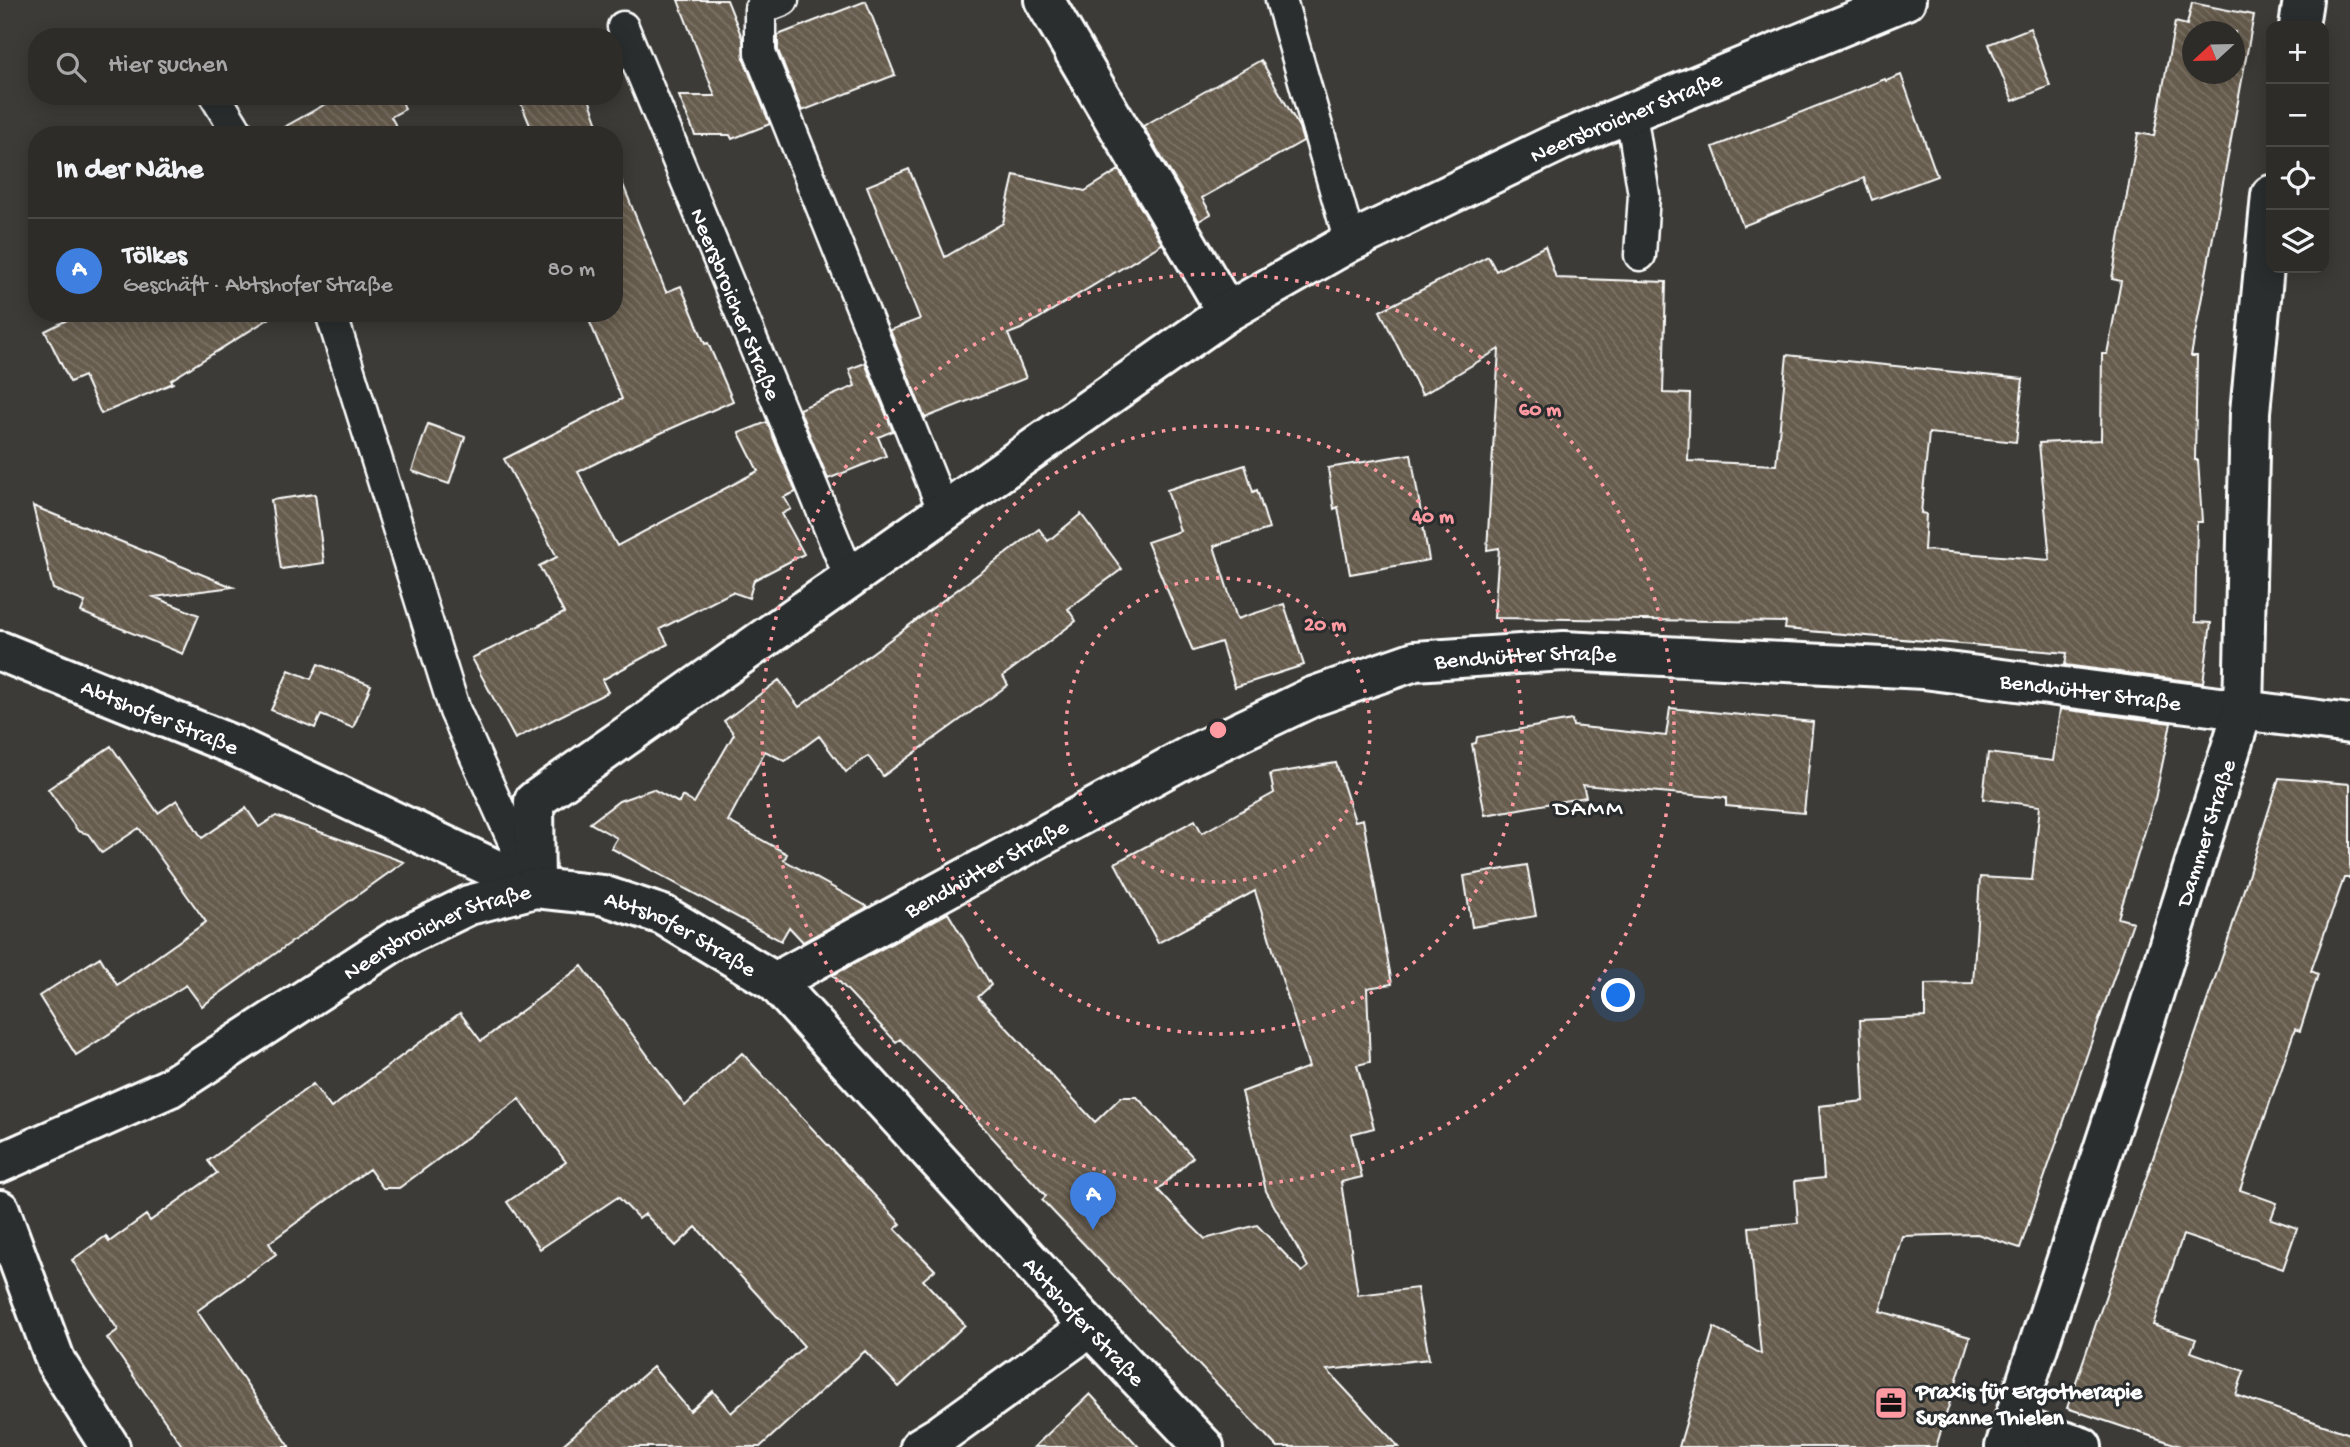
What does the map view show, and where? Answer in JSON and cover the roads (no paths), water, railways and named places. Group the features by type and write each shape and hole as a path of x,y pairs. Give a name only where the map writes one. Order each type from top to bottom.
{"street":[{"path":"1044,0 1227,312"},
{"name":"Neersbroicher Straße","path":"0,1163 169,1088 396,941 469,905 536,888 534,801 1227,312 1350,242 1559,142 1906,0"},
{"path":"2300,21 2303,0"},
{"name":"Dammer Straße","path":"2009,1436 2131,1065 2243,710 2250,412 2270,210"},
{"name":"Abtshofer Straße","path":"0,651 233,745 536,888 602,895 663,915 775,982 1090,1327 1205,1447"},
{"name":"Bendhütter Straße","path":"775,982 1191,755 1312,697 1415,661 1564,651 1924,669 2350,724"},
{"path":"0,1210 56,1362 110,1447"},
{"path":"920,1447 940,1436 1090,1327"},
{"path":"2009,1436 2082,1447"}],"lane":[{"path":"783,0 760,9 760,53 944,512"},
{"path":"1281,0 1350,242"},
{"name":"Neersbroicher Straße","path":"623,27 850,579"},
{"path":"221,105 233,126"},
{"path":"1631,113 1644,195 1640,255"},
{"path":"334,322 455,711 536,888"}],"place":[{"name":"Tölkes","path":"1093,1230"},
{"name":"Praxis für Ergotherapie Susanne Thielen","path":"1891,1403"}],"district":[{"name":"DAMM","path":"1589,807"}]}
